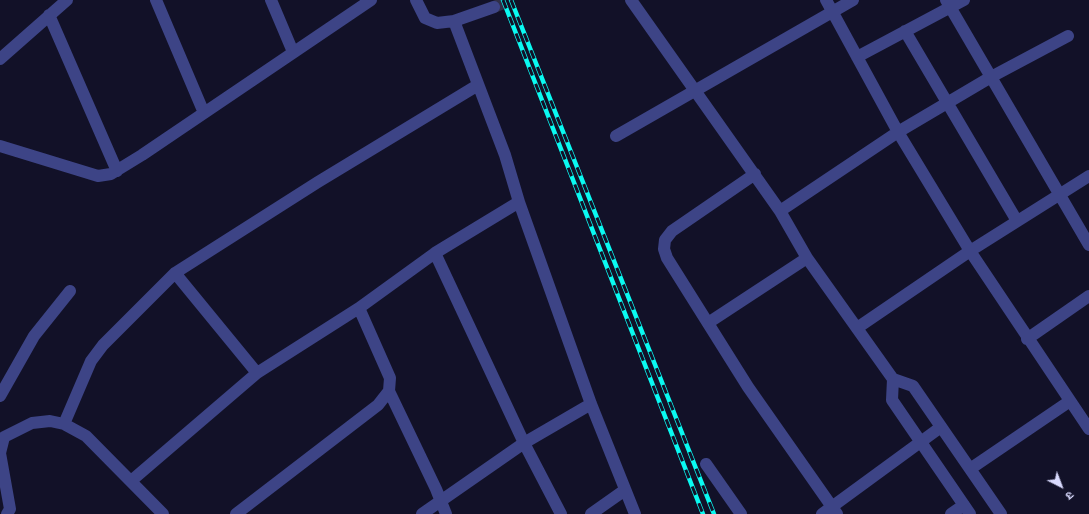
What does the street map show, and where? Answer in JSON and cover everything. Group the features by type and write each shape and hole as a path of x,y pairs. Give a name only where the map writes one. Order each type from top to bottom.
{"street":[{"path":"0,59 67,0"},
{"path":"156,0 204,113"},
{"path":"271,0 293,52"},
{"path":"0,146 98,176 117,171 371,0"},
{"path":"416,0 426,18 437,23 454,21 494,7"},
{"path":"631,0 755,174 780,211 807,258 893,379 912,386 1001,514"},
{"path":"826,0 898,132 970,251 1027,339 1089,430"},
{"path":"616,136 852,0"},
{"path":"857,57 905,32 948,4 964,0"},
{"path":"948,4 1061,193 1089,244"},
{"path":"49,15 117,171"},
{"path":"454,21 505,155 519,202 591,404 634,514"},
{"path":"905,32 946,104 1017,221"},
{"path":"780,211 898,132 991,77 1068,36"},
{"path":"64,424 91,361 103,345 174,273 318,182 478,85"},
{"path":"755,174 672,230 665,240 664,249 667,258 748,386 835,510"},
{"path":"857,328 970,251 1089,176"},
{"path":"131,481 257,373 359,308 435,253 519,202"},
{"path":"435,253 524,443 561,514"},
{"path":"708,323 807,258"},
{"path":"174,273 257,373"},
{"path":"0,396 34,336 70,291"},
{"path":"1027,339 1089,296"},
{"path":"359,308 390,378 389,391 446,514"},
{"path":"893,379 892,400 967,510 951,514"},
{"path":"236,514 378,404 389,391"},
{"path":"970,469 1070,401"},
{"path":"422,514 524,443 591,404"},
{"path":"7,514 10,509 0,453 2,434 32,423 50,421 64,424 86,436 163,514"},
{"path":"822,514 835,510 920,440 941,427"},
{"path":"706,464 741,514"},
{"path":"591,514 625,490"}],"tunnel":[{"path":"494,7 510,0"}],"railway":[{"path":"503,0 703,514"},
{"path":"511,0 714,514"}]}
